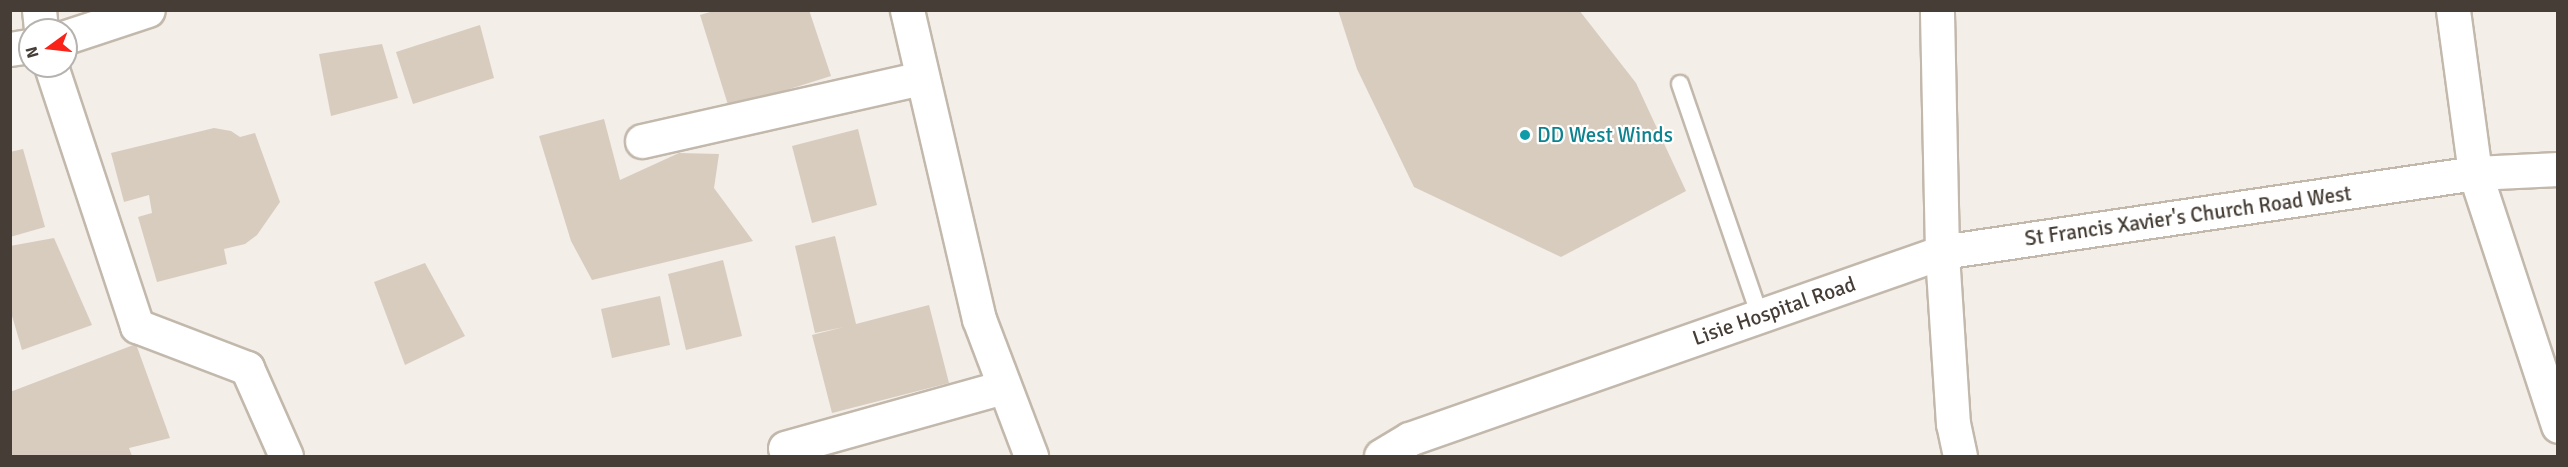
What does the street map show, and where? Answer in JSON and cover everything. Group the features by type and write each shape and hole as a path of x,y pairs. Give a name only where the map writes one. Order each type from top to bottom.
{"street":[{"path":"78,33 147,10"},
{"path":"907,10 979,319 1031,456"},
{"path":"1937,10 1942,252 1953,424 1960,456"},
{"path":"2453,10 2475,173 2558,426"},
{"path":"55,78 137,326 247,368 286,456"},
{"path":"642,141 922,78"},
{"name":"St Francis Xavier's Church Road West","path":"1942,252 2475,173 2558,169"},
{"name":"Lisie Hospital Road","path":"1381,456 1409,439 1942,252"},
{"path":"785,448 1004,387"}],"lane":[{"path":"1680,84 1760,316"}],"building":[{"path":"717,10 809,10 831,76 729,108 700,15"},
{"name":"DD West Winds","path":"1338,10 1579,10 1636,83 1686,191 1561,257 1414,187 1357,69"},
{"path":"480,25 494,78 413,104 396,52"},
{"path":"382,44 398,98 331,116 319,54"},
{"path":"604,119 620,180 679,153 719,154 714,188 753,241 592,280 571,241 539,136"},
{"path":"214,128 231,131 240,137 255,133 280,202 257,235 245,244 224,249 227,264 157,282 138,217 152,213 149,195 124,202 111,153"},
{"path":"858,129 877,205 812,223 792,146"},
{"path":"23,149 45,227 10,237 10,152"},
{"path":"835,236 856,324 929,305 949,383 832,413 812,335 844,327 815,333 795,246"},
{"path":"54,238 92,325 22,350 10,309 10,246"},
{"path":"723,260 742,336 686,350 668,274"},
{"path":"425,263 465,336 405,365 374,282"},
{"path":"660,296 670,345 612,358 601,309"},
{"path":"136,344 170,438 129,448 132,456 10,456 10,392"}],"place":[{"name":"DD West Winds","path":"1525,135"}]}
